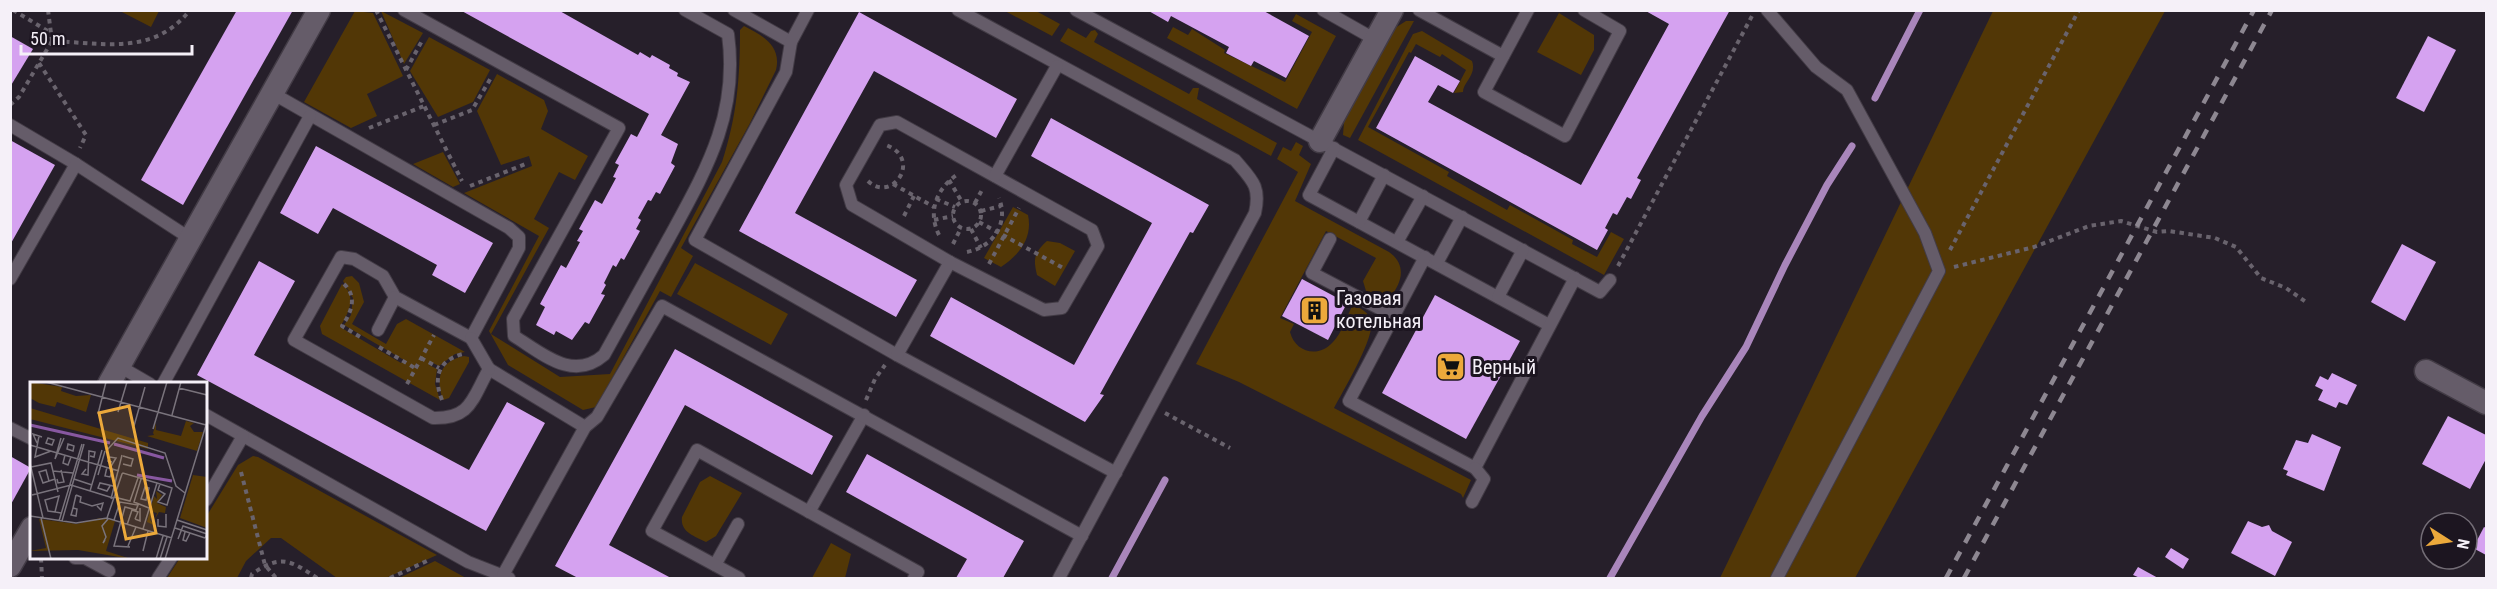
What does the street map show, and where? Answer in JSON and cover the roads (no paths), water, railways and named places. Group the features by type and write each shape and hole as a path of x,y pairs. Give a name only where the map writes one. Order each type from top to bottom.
{"street":[{"path":"114,375 319,10"},
{"path":"1327,145 1392,10"},
{"path":"2426,371 2487,403"},
{"path":"10,566 30,533"}],"lane":[{"path":"404,10 619,128 513,319 514,336 564,367 593,365 604,355 711,160 728,94 732,61 729,34 684,10"},
{"path":"734,10 790,42"},
{"path":"808,10 790,42 786,72 695,240 897,355 1116,473"},
{"path":"958,10 1057,66 1235,160 1256,186 1259,196 1255,213 1059,579"},
{"path":"1076,10 1600,291 1610,280"},
{"path":"1323,10 1376,40"},
{"path":"1419,10 1503,56"},
{"path":"1528,10 1484,92 1565,136 1620,31 1584,10"},
{"path":"1767,10 1816,67 1847,90 1925,233 1939,271 1777,579"},
{"path":"995,176 1057,66"},
{"path":"272,93 509,228 519,237 519,248 471,338"},
{"path":"164,382 310,116"},
{"path":"897,122 995,176 1092,230 1098,246 1062,308 1044,310 950,262 852,205 846,185 880,125 897,122"},
{"path":"10,125 191,239"},
{"path":"1327,145 1309,195 1549,325"},
{"path":"10,279 75,164"},
{"path":"1359,222 1384,175"},
{"path":"1397,242 1423,196"},
{"path":"1462,217 1394,316 1349,401 1475,468 1484,479 1472,502"},
{"path":"1330,239 1312,273 1394,316"},
{"path":"1498,297 1523,250"},
{"path":"489,369 465,412 452,419 433,418 294,340 340,257 354,259 383,276 395,297 471,338 489,369 585,427"},
{"path":"897,355 950,262"},
{"path":"1475,468 1575,278"},
{"path":"378,330 395,297"},
{"path":"207,416 468,562 506,577 585,427 597,417 662,306 1082,536"},
{"path":"114,375 142,382"},
{"path":"809,512 864,415"},
{"path":"10,428 30,438"},
{"path":"207,498 243,436"},
{"path":"739,579 652,531 697,450 918,572 915,579"},
{"path":"715,565 738,524"},
{"path":"87,559 109,571"},
{"path":"159,579 170,559"}],"waterway":[{"path":"1875,98 1920,10"},
{"path":"1610,578 1702,416 1746,347 1827,185 1852,146"},
{"path":"1112,578 1165,480"}],"railway":[{"path":"1946,578 2254,10"},
{"path":"1964,578 2272,10"}],"place":[{"name":"Газовая котельная","path":"1315,310"},
{"name":"Верный","path":"1451,367"}]}
